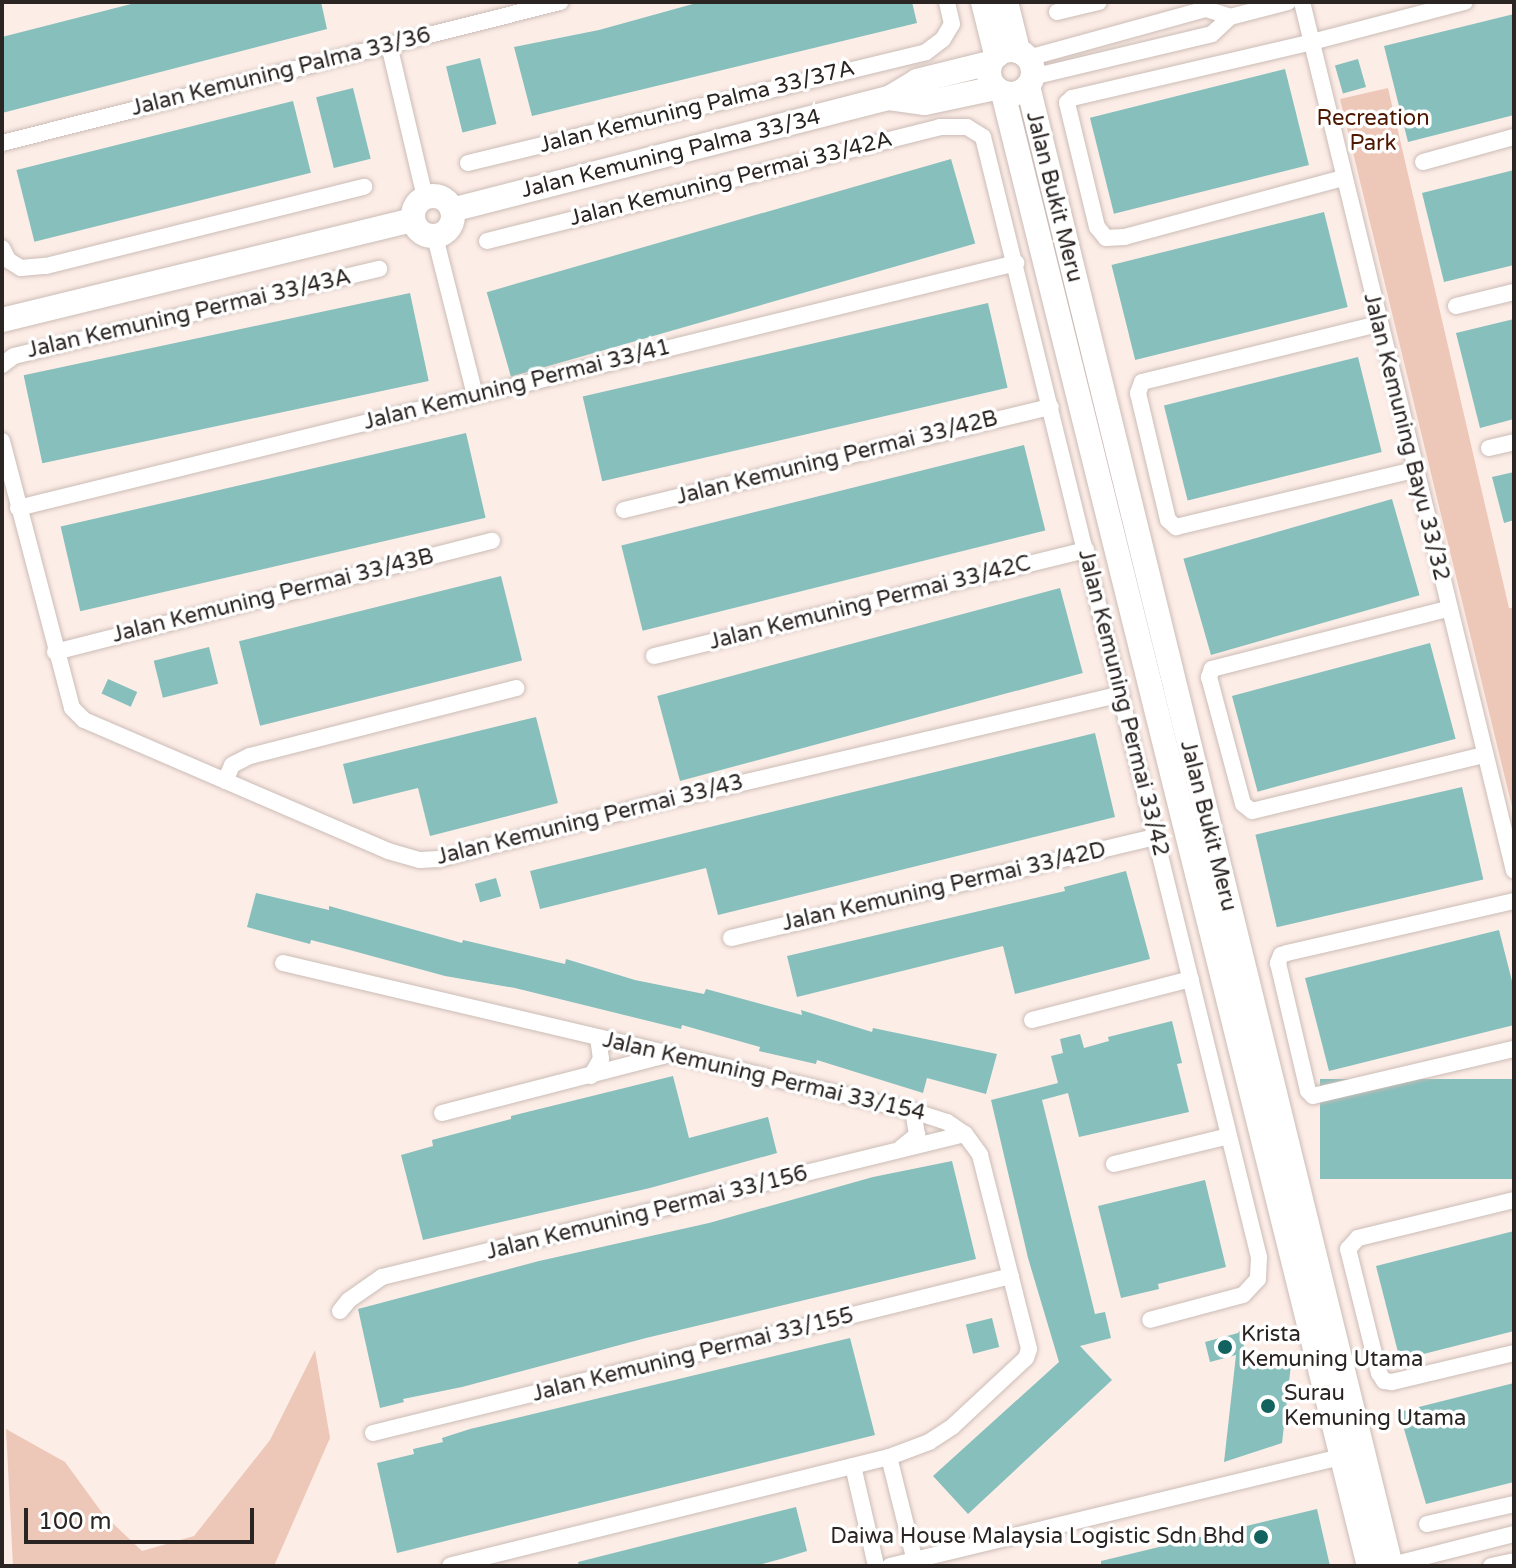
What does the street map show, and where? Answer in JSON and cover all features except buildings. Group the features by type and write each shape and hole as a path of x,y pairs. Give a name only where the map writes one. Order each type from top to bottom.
{"main road":[{"path":"984,2 1015,65"},
{"path":"1005,2 1015,65"},
{"name":"Jalan Kemuning Palma 33/34","path":"452,210 889,98 917,81 1015,65 1019,92 999,90 925,103 889,98"},
{"name":"Jalan Bukit Meru","path":"1369,1566 1352,1454 1015,65 989,79 999,90 1233,1010 1352,1454 1390,1566"},
{"path":"438,196 452,210 450,227 435,237 423,234 412,220 414,206 425,197 438,196"},
{"path":"2,320 412,220"}],"street":[{"name":"Jalan Kemuning Palma 33/36","path":"2,143 560,2"},
{"name":"Jalan Kemuning Palma 33/37A","path":"468,163 926,52 943,39 952,24 947,2"},
{"path":"1057,12 1099,2"},
{"path":"1015,65 1212,34 1230,17 1288,2"},
{"name":"Jalan Kemuning Bayu 33/32","path":"1302,2 1447,609 1514,871"},
{"path":"1343,178 1125,237 1106,238 1097,227 1067,109 1072,98 1312,42 1465,2"},
{"path":"1015,65 1206,9 1230,17"},
{"path":"389,45 425,197"},
{"name":"Jalan Kemuning Permai 33/42A","path":"487,241 917,132 940,127 975,129"},
{"name":"Jalan Kemuning Permai 33/42","path":"975,129 988,149 1259,1257 1258,1279 1243,1295 1150,1320"},
{"path":"1423,162 1514,137"},
{"path":"2,248 8,260 21,268 46,266 364,187"},
{"path":"435,237 475,395"},
{"name":"Jalan Kemuning Permai 33/41","path":"18,508 1016,263"},
{"name":"Jalan Kemuning Permai 33/43A","path":"2,365 14,356 379,269"},
{"path":"1456,306 1514,292"},
{"path":"1378,324 1148,380 1139,387 1171,525 1183,526 1414,470"},
{"name":"Jalan Kemuning Permai 33/42B","path":"624,510 1051,407"},
{"name":"Jalan Kemuning Permai 33/43","path":"2,441 66,697 84,720 404,857 439,859 657,803 1121,694"},
{"path":"1489,448 1514,442"},
{"name":"Jalan Kemuning Permai 33/43B","path":"55,652 492,541"},
{"name":"Jalan Kemuning Permai 33/42C","path":"654,656 1086,550"},
{"path":"1447,609 1216,668 1209,672 1209,677 1243,804 1252,811 1484,755"},
{"path":"225,781 232,765 250,756 516,688"},
{"name":"Jalan Kemuning Permai 33/42D","path":"731,938 1156,837"},
{"path":"1514,901 1287,953 1281,955 1278,963 1308,1091 1318,1096 1514,1049"},
{"name":"Jalan Kemuning Permai 33/154","path":"283,963 913,1111 947,1122 965,1134"},
{"path":"1032,1020 1191,979"},
{"path":"591,1076 601,1059 598,1037"},
{"path":"442,1113 668,1055"},
{"path":"893,1153 917,1135 913,1111"},
{"path":"450,1566 889,1457 929,1442 952,1427 1026,1358 1029,1349 980,1155 965,1134"},
{"name":"Jalan Kemuning Permai 33/156","path":"340,1311 349,1300 382,1277 965,1134"},
{"path":"1114,1164 1229,1136"},
{"path":"1514,1200 1358,1238 1348,1249 1379,1373 1384,1381 1392,1382 1514,1353"},
{"name":"Jalan Kemuning Permai 33/155","path":"373,1433 1011,1276"},
{"path":"890,1566 1352,1454"},
{"path":"889,1457 915,1561"},
{"path":"853,1466 876,1566"},
{"path":"1427,1524 1514,1504"},
{"path":"1390,1566 1514,1534"},
{"path":"1491,1566 1514,1561"}],"green space":[{"name":"Recreation Park","path":"1388,88 1509,608 1514,608 1514,815 1340,99"},
{"path":"315,1350 330,1438 274,1566 13,1566 6,1429 65,1462 103,1514 142,1551 194,1536 270,1440"}],"place":[{"name":"Krista Kemuning Utama","path":"1225,1347"},
{"name":"Surau Kemuning Utama","path":"1268,1406"},
{"name":"Daiwa House Malaysia Logistic Sdn Bhd","path":"1261,1537"}]}
